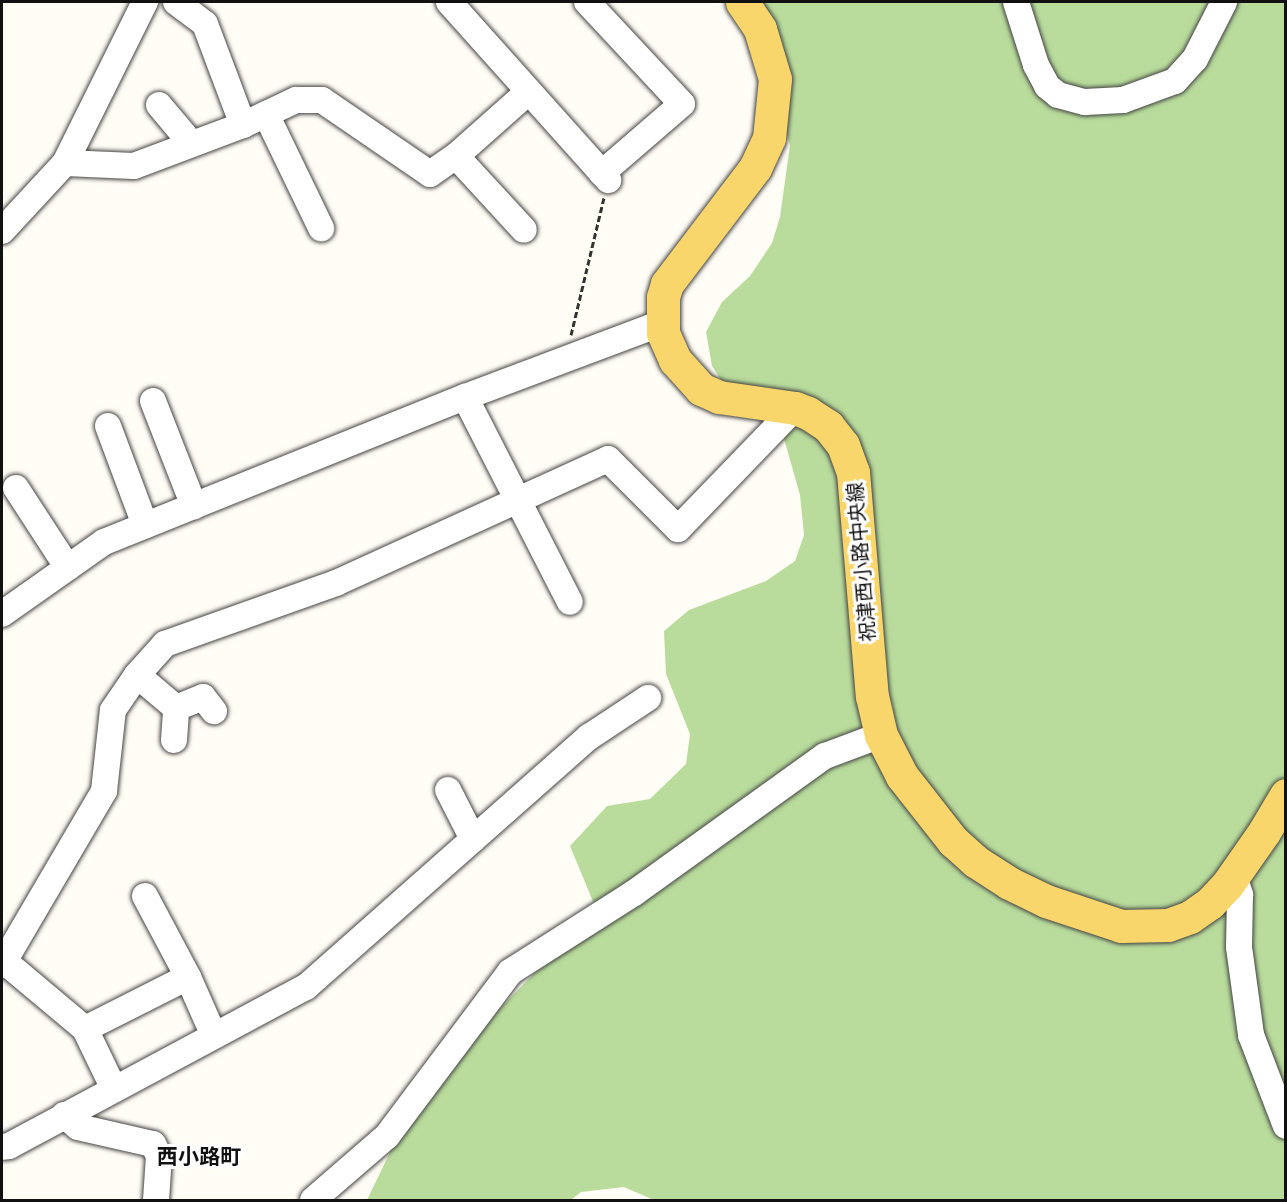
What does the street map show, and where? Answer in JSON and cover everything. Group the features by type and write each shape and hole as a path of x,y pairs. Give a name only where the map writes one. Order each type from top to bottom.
{"main road":[{"name":"祝津西小路中央線","path":"742,2 760,29 776,79 769,138 755,168 667,284 663,297 662,323 665,344 686,375 700,389 719,397 795,408 819,418 843,445 853,472 872,696 881,735 902,776 953,842 975,861 1009,884 1047,902 1121,926 1168,925 1190,917 1210,903 1234,876 1286,795"}],"street":[{"path":"2,231 65,163 145,2"},
{"path":"176,2 205,24 254,120 321,228"},
{"path":"449,2 605,177 682,104 588,2"},
{"path":"1016,2 1036,65 1047,86 1058,95 1085,102 1123,100 1175,81 1195,59 1224,2"},
{"path":"65,163 134,166 254,120 296,100 322,100 430,174 456,156 528,92"},
{"path":"159,105 184,135 186,146"},
{"path":"456,156 524,230"},
{"path":"2,614 104,542 465,397 662,323"},
{"path":"465,397 570,602"},
{"path":"153,400 194,506"},
{"path":"114,1089 85,1029 3,963 104,791 113,711 136,675 165,644 336,583 608,459 678,529 795,408"},
{"path":"108,426 145,525"},
{"path":"16,488 68,567"},
{"path":"136,675 176,708"},
{"path":"176,708 203,697 214,711"},
{"path":"2,1147 9,1146 306,987 589,737 648,698"},
{"path":"174,740 176,708"},
{"path":"313,1200 387,1136 510,972 634,893 825,756 881,735"},
{"path":"448,790 473,839"},
{"path":"1234,876 1240,895 1239,947 1251,1035 1286,1126"},
{"path":"145,896 188,977 214,1036"},
{"path":"85,1029 188,977"},
{"path":"64,1115 78,1127 153,1144 159,1156 156,1200"}],"path":[{"path":"565,360 605,177"}],"green space":[{"path":"740,2 1285,2 1285,1200 654,1200 624,1187 581,1192 571,1200 367,1200 420,1090 563,944 594,904 570,846 607,806 650,799 686,764 690,734 666,674 664,631 689,610 766,581 795,561 804,535 800,495 783,435 731,395 712,366 706,332 722,302 750,276 772,243 780,217 790,145 771,77"}],"district":[{"name":"西小路町","path":"199,1157"}]}
